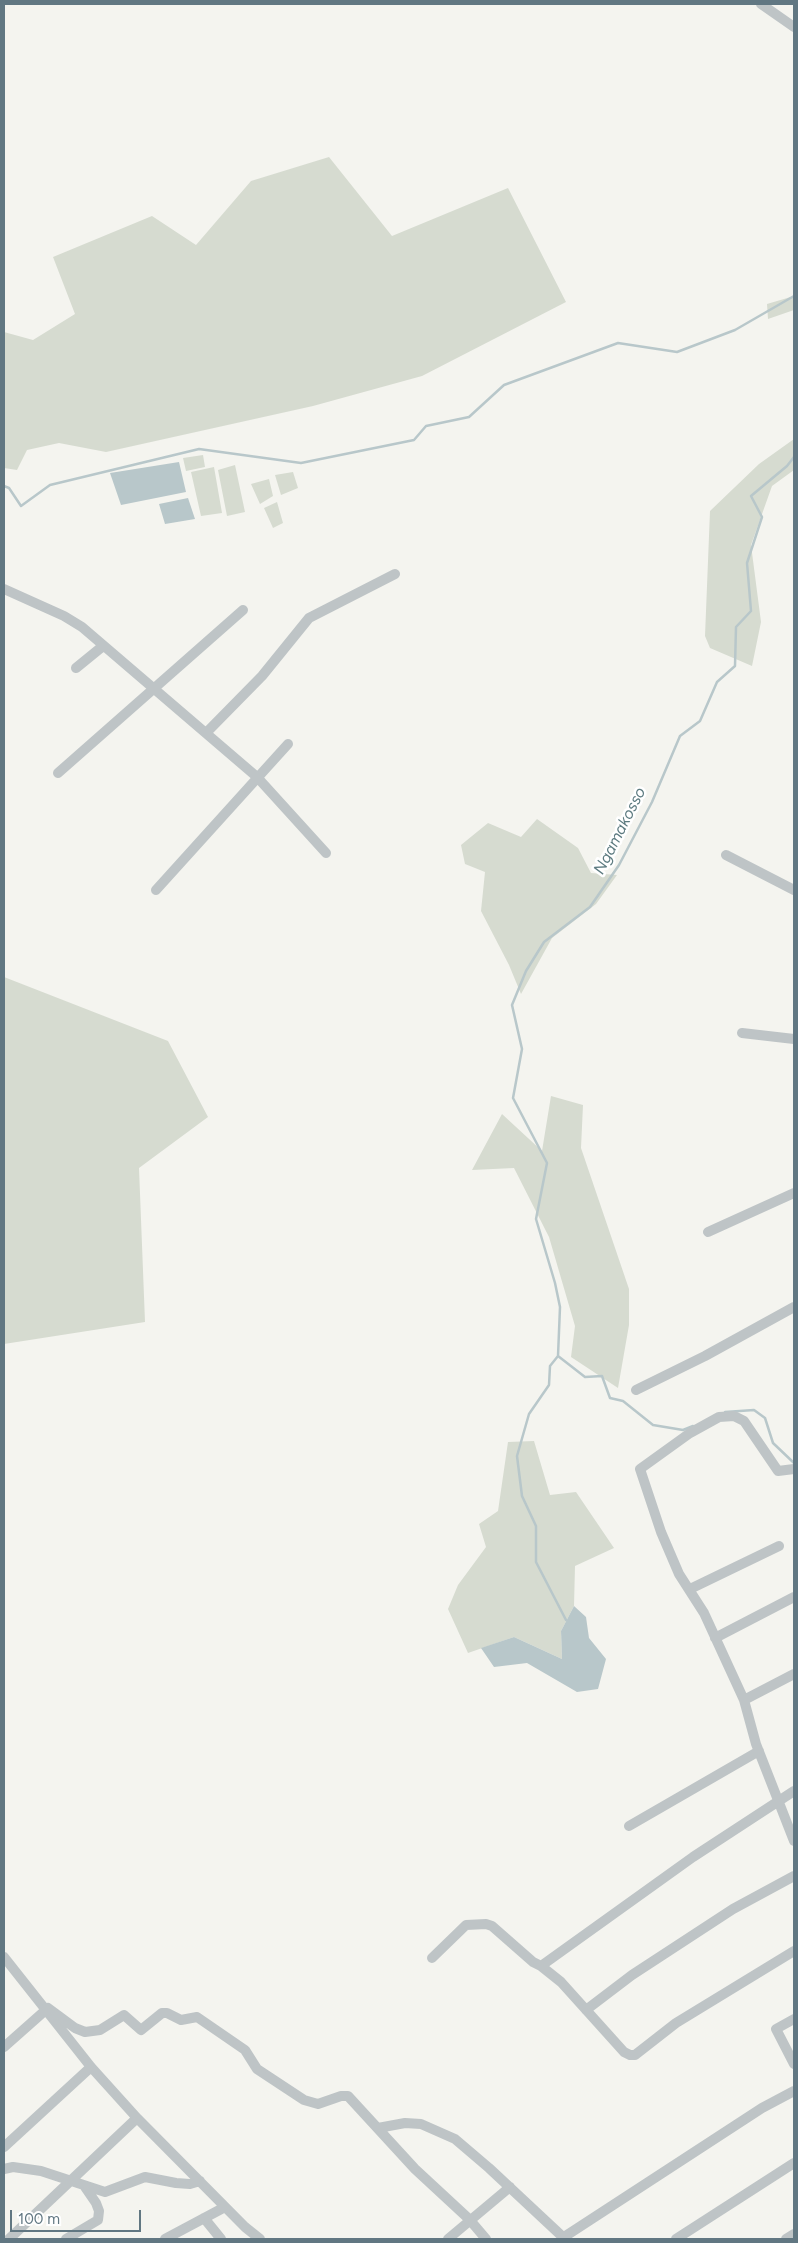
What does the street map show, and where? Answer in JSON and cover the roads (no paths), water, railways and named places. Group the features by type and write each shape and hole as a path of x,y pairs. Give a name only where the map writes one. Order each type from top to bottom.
{"street":[{"path":"761,4 794,26"},
{"path":"206,733 262,676 309,618 395,574"},
{"path":"4,590 64,616 82,627 257,777 326,853"},
{"path":"58,774 243,610"},
{"path":"76,668 103,646"},
{"path":"156,890 288,744"},
{"path":"726,855 794,890"},
{"path":"742,1033 794,1039"},
{"path":"708,1232 794,1193"},
{"path":"636,1390 705,1356 794,1307"},
{"path":"794,1469 778,1471 744,1421 734,1416 719,1417 690,1433 640,1470 661,1532 679,1574 690,1589 716,1638 744,1700 759,1751 794,1841"},
{"path":"690,1589 778,1546"},
{"path":"716,1638 794,1597"},
{"path":"744,1700 794,1674"},
{"path":"629,1826 759,1751"},
{"path":"541,1966 693,1857 794,1791"},
{"path":"586,2010 632,1975 733,1909 794,1876"},
{"path":"432,1958 466,1925 486,1924 492,1926 533,1962 561,1982 624,2052 635,2055 676,2022 794,1950"},
{"path":"4,1957 90,2067 137,2118 225,2207 260,2239"},
{"path":"4,2047 45,2010 50,2008 75,2028 85,2032 100,2030 124,2015 141,2030 162,2013 167,2013 181,2020 197,2017 245,2050 258,2069 304,2100 318,2104 341,2096 348,2096 415,2169 469,2219 486,2239"},
{"path":"794,2019 776,2029 794,2064"},
{"path":"4,2147 90,2067"},
{"path":"378,2128 405,2123 421,2124 455,2138 565,2238 762,2108 794,2091"},
{"path":"9,2239 72,2182 137,2118"},
{"path":"676,2239 794,2163"},
{"path":"4,2169 13,2167 41,2171 105,2192 149,2176 176,2183 190,2184 200,2181"},
{"path":"66,2239 98,2220 99,2211 96,2203 85,2187"},
{"path":"448,2239 469,2219 510,2187"},
{"path":"165,2239 225,2207"},
{"path":"204,2218 221,2239"},
{"path":"786,2239 794,2234"}],"waterway":[{"path":"4,486 9,488 21,506 50,485 199,449 301,463 414,440 426,426 469,417 504,385 618,343 677,352 735,330 794,296"},
{"name":"Ngamakosso","path":"566,1620 536,1562 536,1526 522,1496 517,1456 529,1414 549,1385 550,1366 558,1356 560,1307 536,1219 547,1163 513,1098 522,1049 512,1005 526,971 544,942 590,907 619,865 652,802 680,736 700,721 717,682 735,666 736,627 751,611 747,563 762,517 751,496 787,466 794,457"},
{"path":"558,1356 585,1377 602,1376 610,1398 623,1401 653,1425 683,1430 693,1426"},
{"path":"725,1412 754,1410 765,1418 773,1443 794,1463"}]}
